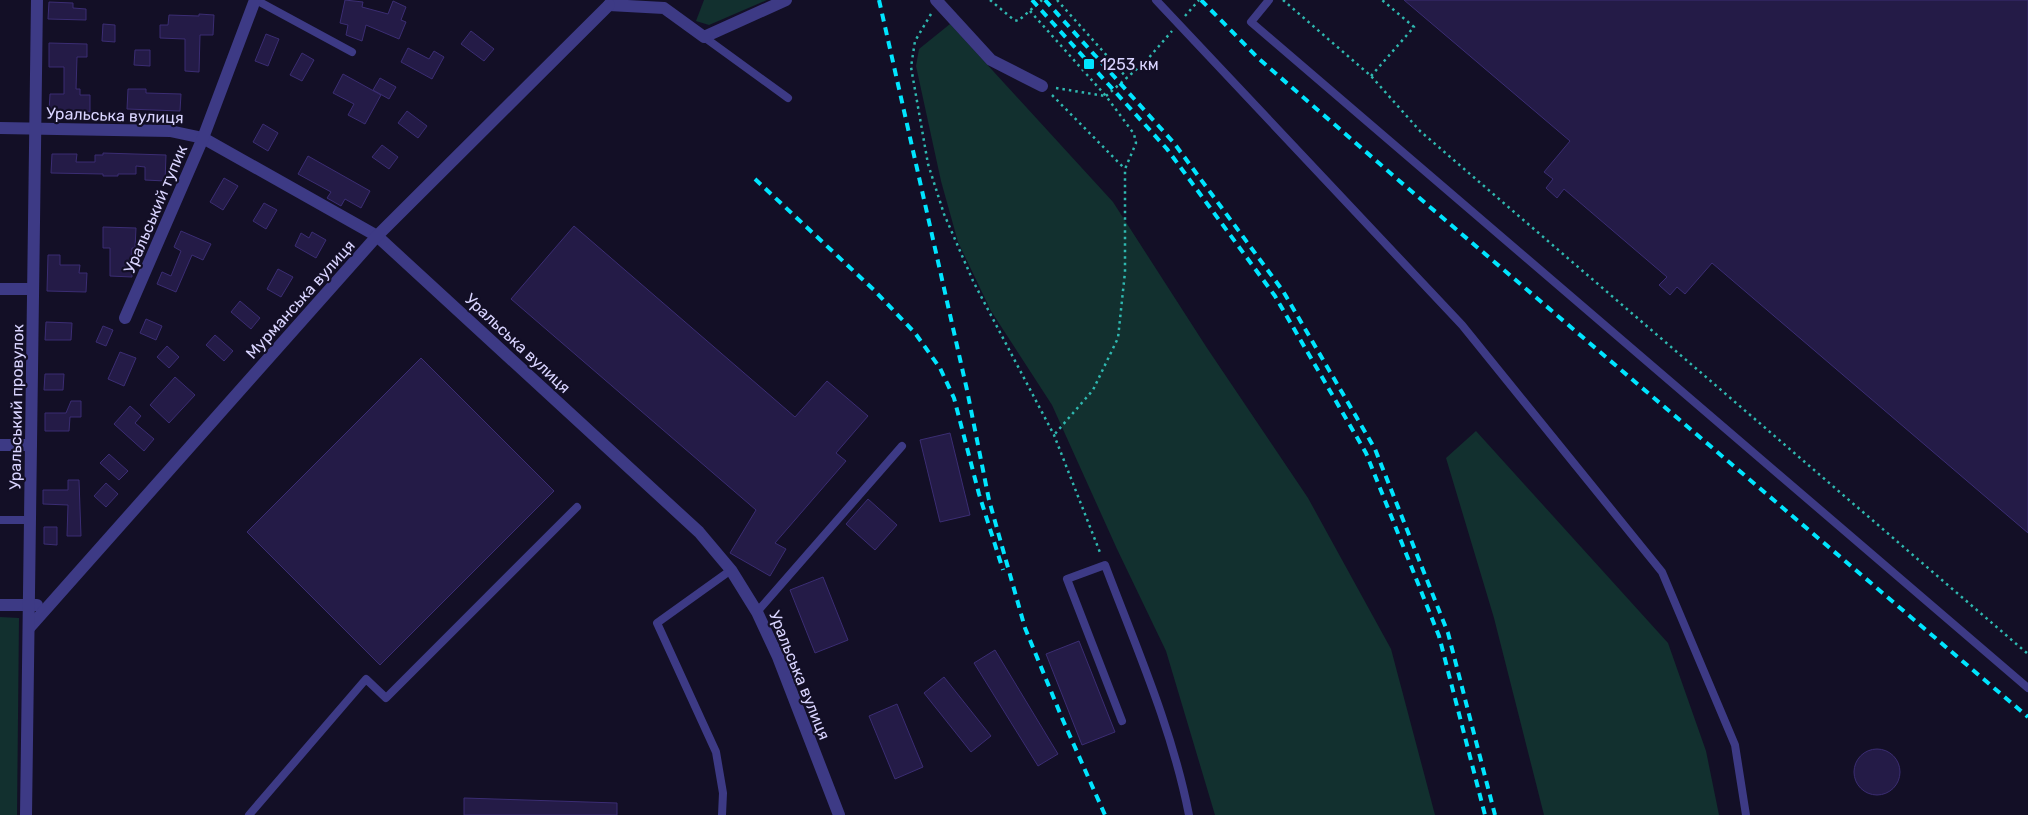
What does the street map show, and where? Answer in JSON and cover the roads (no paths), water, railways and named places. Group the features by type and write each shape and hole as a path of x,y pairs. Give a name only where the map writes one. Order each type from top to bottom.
{"street":[{"name":"Уральський провулок","path":"26,815 37,0"},
{"name":"Уральський тупик","path":"125,318 203,138 256,0"},
{"path":"606,3 664,8 704,37 786,0"},
{"path":"937,1 991,60 1042,86"},
{"name":"Мурманська вулиця","path":"29,628 377,236 606,3"},
{"name":"Уральська вулиця","path":"0,128 170,131 203,138 377,236 699,532 731,570 757,612 778,657 839,815"},
{"path":"0,289 33,289"},
{"path":"0,445 31,445"},
{"path":"0,605 49,606"}],"lane":[{"path":"256,0 352,52"},
{"path":"1156,0 1462,325 1662,572 1736,745 1746,815"},
{"path":"1269,0 1251,22 2028,688"},
{"path":"704,37 788,98"},
{"path":"757,612 902,446"},
{"path":"249,815 366,679 386,698 577,507"},
{"path":"0,520 30,520"},
{"path":"1122,721 1067,579 1105,565 1160,709 1184,791 1189,815"},
{"path":"722,815 723,793 716,752 657,623 731,570"}],"railway":[{"path":"879,0 967,390 989,500 1025,628 1105,815"},
{"path":"1032,0 1167,149 1275,296 1366,453 1439,636 1485,815"},
{"path":"1045,0 1174,143 1283,291 1375,449 1448,633 1495,815"},
{"path":"1201,0 1258,58 1396,178 2028,717"},
{"path":"755,179 874,290 915,333 940,368 954,398 979,494 1003,570"}],"place":[{"name":"1253 км","path":"1089,64"}]}
